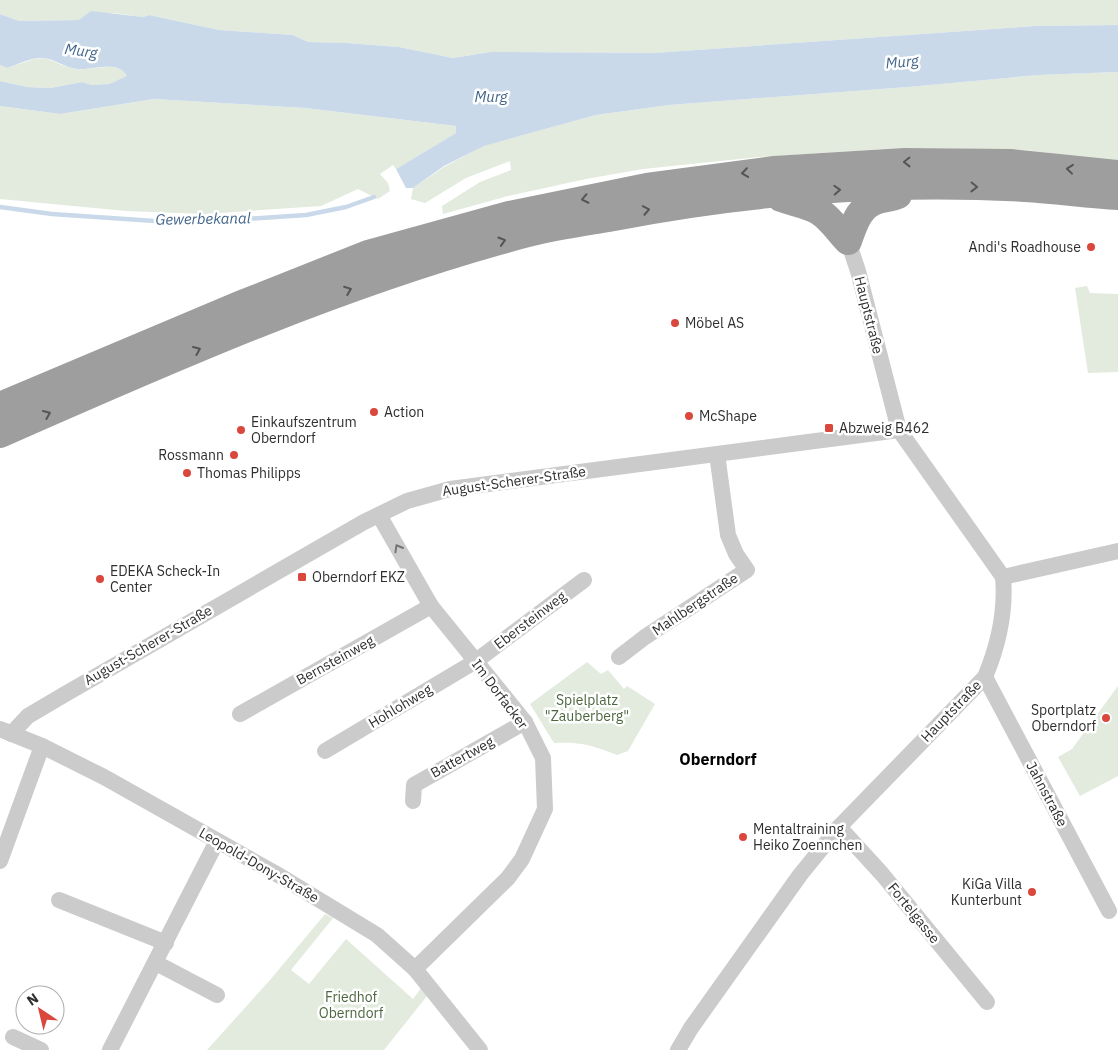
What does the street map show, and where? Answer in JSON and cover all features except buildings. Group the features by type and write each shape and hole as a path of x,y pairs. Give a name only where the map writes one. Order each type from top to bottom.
{"highway":[{"path":"0,406 242,304 368,254 509,215 648,186 774,170 904,162 1002,163 1118,174"},
{"path":"771,194 821,212 848,241 856,218 864,207 878,200 896,197 908,185"},
{"path":"0,434 254,326 380,277 530,233 662,207 771,194 908,185 1025,188 1118,196"}],"street":[{"name":"Hauptstraße","path":"678,1050 691,1028 800,875 839,827 985,677 994,656 1005,598 1003,577 899,430 858,271 848,241"},
{"name":"August-Scherer-Straße","path":"6,732 28,716 211,609 407,501 450,488 899,430"},
{"name":"Mahlbergstraße","path":"619,657 747,570 736,554 728,535 717,454"},
{"name":"Im Dorfacker","path":"379,515 431,606 525,722 543,758 545,809 522,859 508,878 415,969"},
{"path":"1003,577 1118,551"},
{"name":"Ebersteinweg","path":"476,661 584,580"},
{"name":"Bernsteinweg","path":"240,714 431,606"},
{"name":"Hohlohweg","path":"325,751 476,661"},
{"name":"Jahnstraße","path":"985,677 1109,911"},
{"name":"Battertweg","path":"413,801 414,785 525,722"},
{"name":"Leopold-Dony-Straße","path":"6,732 42,746 104,777 348,916 377,935 415,969 480,1050"},
{"path":"0,861 42,746"},
{"name":"Fortelgasse","path":"839,827 882,874 987,1002"},
{"path":"110,1050 166,944 217,841"},
{"path":"59,900 166,944"},
{"path":"156,962 217,995"},
{"path":"12,1037 41,1050"}],"green space":[{"path":"0,0 1118,0 1118,25 1035,26 654,53 490,52 453,58 399,47 308,42 293,35 219,30 149,15 143,17 113,13 79,20 19,21 0,14"},
{"path":"45,58 75,69 117,68 128,76 109,84 92,85 82,82 50,88 27,87 0,81 0,65 7,68 34,59"},
{"path":"1118,72 1118,162 1026,150 900,148 759,157 643,169 586,179 508,196 443,214 442,206 480,182 511,170 510,161 466,178 425,203 411,199 413,188 444,167 483,146 596,115 669,105 1039,75"},
{"path":"154,99 305,108 456,126 456,133 396,169 393,165 380,174 388,183 390,191 378,199 358,189 321,206 204,214 126,211 0,199 0,106 60,114"},
{"path":"1087,286 1090,293 1118,294 1118,372 1088,373 1075,288"},
{"name":"Spielplatz \"Zauberberg\"","path":"587,662 601,674 608,670 624,689 627,686 655,704 628,751 617,755 586,745 554,743 530,704"},
{"name":"Sportplatz Oberndorf","path":"1118,686 1118,776 1080,796 1058,757 1072,749"},
{"name":"Friedhof Oberndorf","path":"325,914 333,918 291,970 309,984 346,939 413,999 421,988 427,996 384,1050 207,1050 270,980"}],"water":[{"name":"Murg","path":"91,11 143,17 149,15 219,30 293,35 308,42 399,47 453,58 490,52 654,53 1035,26 1118,25 1118,72 1039,75 669,105 596,115 484,146 444,166 413,188 406,188 396,169 456,133 456,126 305,108 154,99 60,114 0,106 0,81 27,87 50,88 82,82 92,85 109,84 127,76 117,68 77,69 44,58 30,60 7,68 0,65 0,14 19,21 79,20"}],"waterway":[{"name":"Gewerbekanal","path":"0,207 52,214 184,223 306,215 346,207 374,197"}],"place":[{"name":"Andi's Roadhouse","path":"1091,247"},
{"name":"Möbel AS","path":"675,323"},
{"name":"Action","path":"374,412"},
{"name":"McShape","path":"689,416"},
{"name":"Abzweig B462","path":"829,428"},
{"name":"Einkaufszentrum Oberndorf","path":"241,430"},
{"name":"Rossmann","path":"234,455"},
{"name":"Thomas Philipps","path":"187,473"},
{"name":"Oberndorf EKZ","path":"302,577"},
{"name":"EDEKA Scheck-In Center","path":"100,579"},
{"name":"Sportplatz Oberndorf","path":"1106,718"},
{"name":"Mentaltraining Heiko Zoennchen","path":"743,837"},
{"name":"KiGa Villa Kunterbunt","path":"1032,892"}],"district":[{"name":"Oberndorf","path":"718,759"}]}
